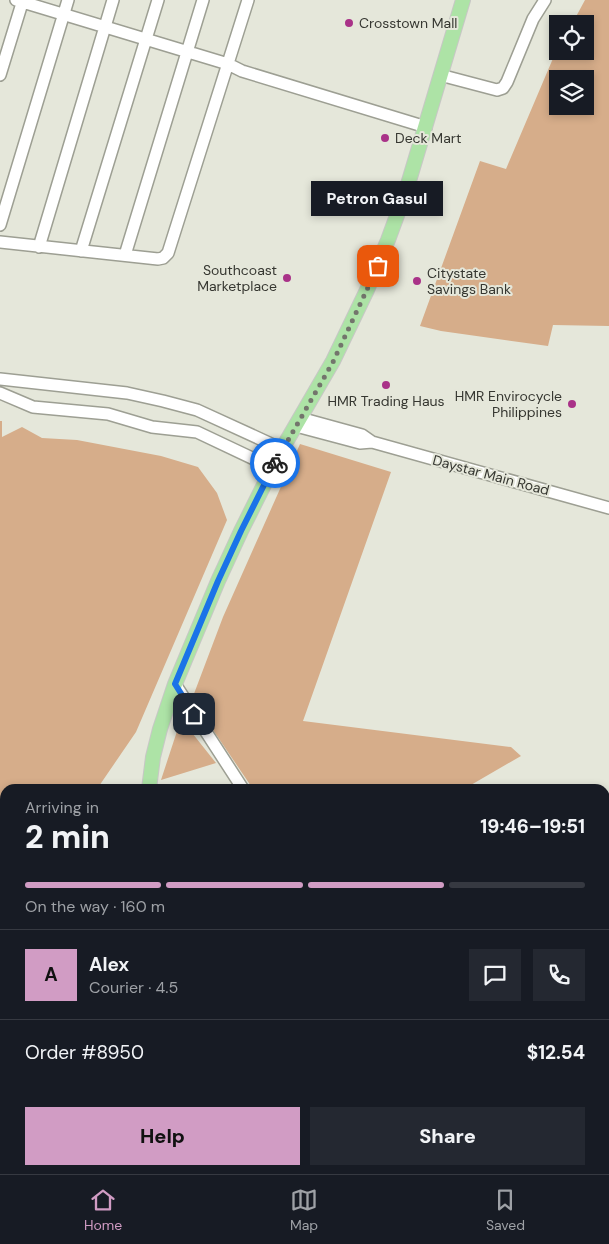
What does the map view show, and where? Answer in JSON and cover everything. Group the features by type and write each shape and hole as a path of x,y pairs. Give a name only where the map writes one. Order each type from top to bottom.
{"main road":[{"path":"150,784 153,757 175,684 222,572 282,449 333,362 367,290 406,191 463,0"}],"street":[{"path":"0,224 68,0"},
{"path":"39,247 113,0"},
{"path":"81,251 158,0"},
{"path":"125,254 203,0"},
{"path":"0,242 163,258 168,253 248,0"},
{"path":"440,75 497,90 503,88 533,19 545,0"},
{"path":"0,75 21,1 187,51 426,127"},
{"path":"0,379 127,392 197,410 282,449"},
{"path":"0,393 33,407 108,414 152,427 197,432 273,468"},
{"name":"Daystar Main Road","path":"298,422 328,430 362,435 372,442 609,508"},
{"path":"175,684 240,784"}],"shaded area":[{"path":"585,0 609,0 609,326 553,325 548,346 441,331 420,326 480,161 506,169 552,60 594,60 594,15 577,15"},
{"path":"0,421 2,421 2,437 22,427 42,438 77,440 161,456 198,467 217,493 227,520 136,732 100,784 0,784"},
{"path":"300,444 391,472 303,721 511,747 521,756 473,784 250,784 192,699 223,617"},
{"path":"181,719 216,763 161,780"}],"way so far":[{"path":"275,463 333,362 378,266"}],"place":[{"name":"Crosstown Mall","path":"349,23"},
{"name":"Deck Mart","path":"385,138"},
{"name":"Petron Gasul","path":"378,266"},
{"name":"Southcoast Marketplace","path":"287,278"},
{"name":"Citystate Savings Bank","path":"417,281"},
{"name":"HMR Trading Haus","path":"386,385"},
{"name":"HMR Envirocycle Philippines","path":"572,404"}],"route":[{"path":"194,714 175,684 218,581 275,463"}]}
